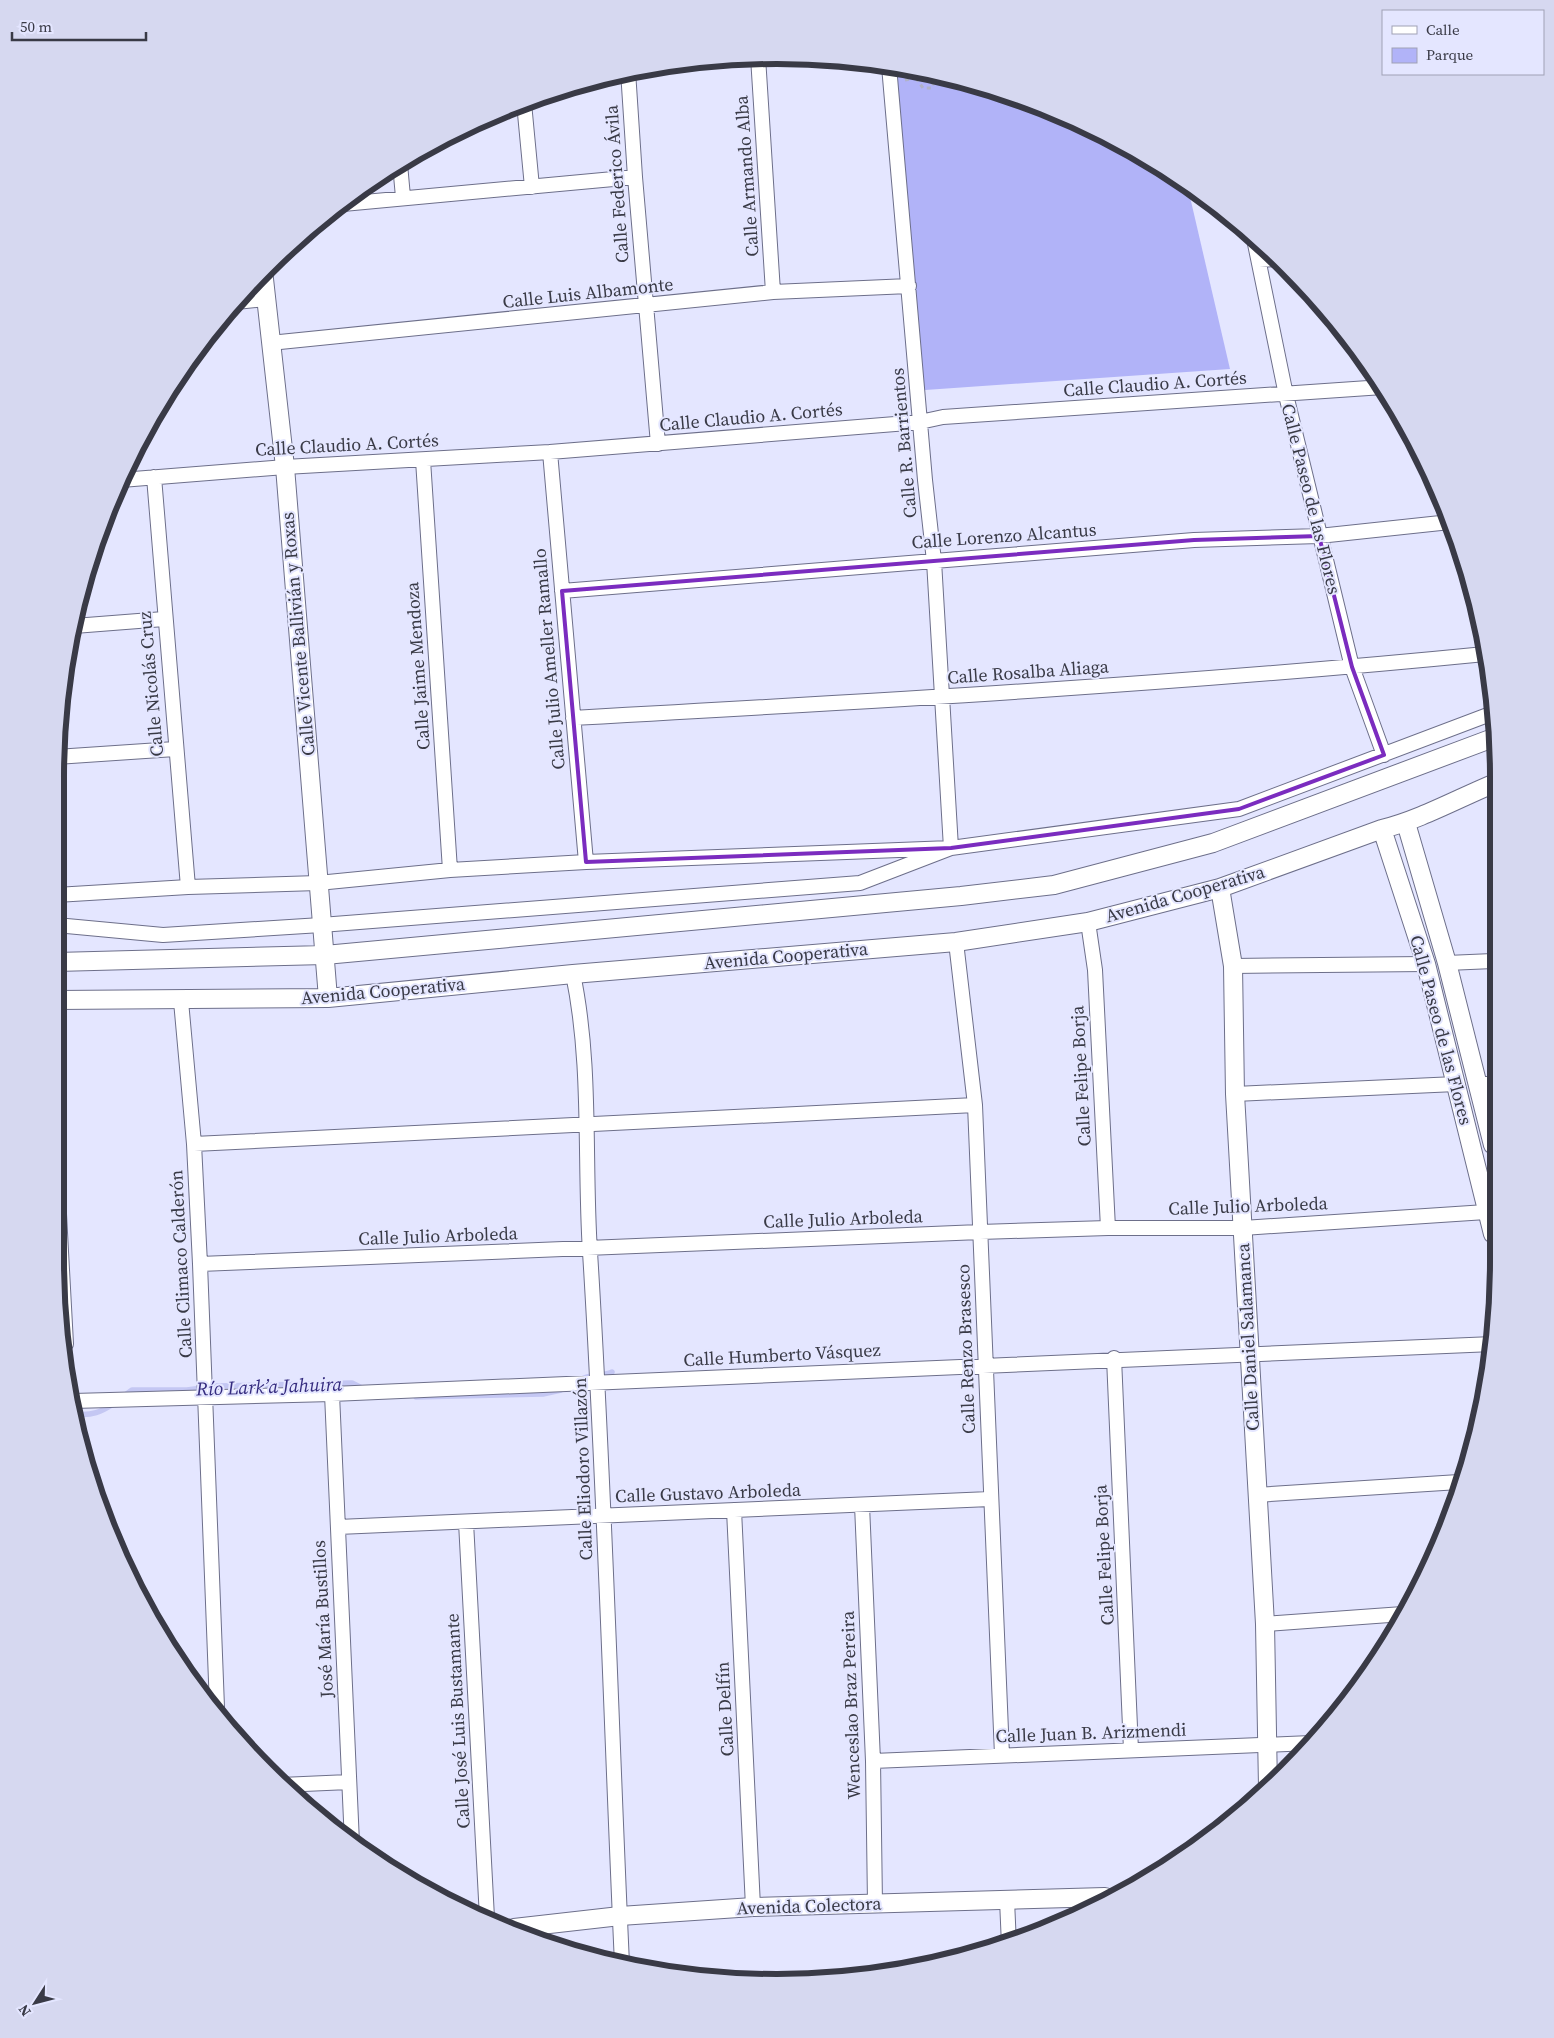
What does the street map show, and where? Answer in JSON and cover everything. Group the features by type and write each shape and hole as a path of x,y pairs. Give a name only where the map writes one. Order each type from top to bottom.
{"street":[{"name":"Calle Armando Alba","path":"758,64 773,292"},
{"name":"Calle R. Barrientos","path":"890,73 934,560 951,848"},
{"name":"Calle Federico Ávila","path":"629,79 645,306 658,444"},
{"path":"525,110 532,187"},
{"path":"401,171 403,197"},
{"path":"355,203 635,177"},
{"name":"Calle Paseo de las Flores","path":"1257,250 1286,394 1352,667 1384,755"},
{"path":"1259,260 1267,260"},
{"name":"Calle Vicente Ballivián y Roxas","path":"265,282 285,467 328,998"},
{"name":"Calle Luis Albamonte","path":"270,343 773,292 909,286"},
{"path":"247,301 267,299"},
{"name":"Calle Claudio A. Cortés","path":"129,479 285,467 550,452 920,422 943,417 1374,388"},
{"name":"Calle Julio Ameller Ramallo","path":"550,452 586,862"},
{"name":"Calle Jaime Mendoza","path":"422,460 450,870"},
{"name":"Calle Nicolás Cruz","path":"154,477 164,619 188,887"},
{"name":"Calle Lorenzo Alcantus","path":"562,591 1194,540 1319,536 1443,523"},
{"path":"80,626 164,619"},
{"name":"Calle Rosalba Aliaga","path":"573,718 943,697 1352,667 1480,655"},
{"path":"64,895 188,887 318,883 450,870 586,862 951,848 1239,809 1487,716"},
{"path":"64,962 325,955 952,897 1054,885 1214,842 1489,739"},
{"path":"64,757 175,749"},
{"name":"Avenida Cooperativa","path":"64,1000 181,1001 328,998 573,974 956,942 1088,922 1220,888 1382,828 1406,823 1490,785"},
{"name":"Calle Paseo de las Flores","path":"1406,823 1447,963 1486,1084 1490,1119"},
{"name":"Calle Paseo de las Flores","path":"1382,828 1426,964 1490,1212"},
{"path":"64,926 163,935 322,925 860,883 951,848"},
{"name":"Calle Daniel Salamanca","path":"1220,888 1233,966 1236,1094 1256,1495 1265,1624 1268,1777"},
{"name":"Calle Felipe Borja","path":"1088,922 1095,970 1108,1228"},
{"name":"Calle Renzo Brasesco","path":"956,942 975,1105 1002,1755"},
{"path":"1233,966 1426,964 1490,961"},
{"name":"Calle Eliodoro Villazón","path":"573,974 580,1008 586,1124 622,1957"},
{"name":"Calle Climaco Calderón","path":"181,1001 194,1144 206,1398 217,1702"},
{"path":"1236,1094 1486,1084"},
{"path":"194,1144 975,1105"},
{"name":"Calle Julio Arboleda","path":"200,1264 980,1232 1108,1228 1243,1228 1490,1212"},
{"name":"Calle Humberto Vásquez","path":"77,1401 332,1394 1114,1358 1250,1355 1485,1344"},
{"name":"Calle Felipe Borja","path":"1114,1358 1131,1750"},
{"name":"José María Bustillos","path":"332,1394 352,1833"},
{"path":"1256,1495 1454,1482"},
{"name":"Calle Gustavo Arboleda","path":"338,1527 990,1499"},
{"name":"Wenceslao Braz Pereira","path":"862,1505 872,1761 875,1904"},
{"name":"Calle Delfín","path":"734,1510 753,1907"},
{"name":"Calle José Luis Bustamante","path":"466,1522 487,1912"},
{"path":"1265,1624 1397,1614"},
{"name":"Calle Juan B. Arizmendi","path":"872,1761 1301,1743"},
{"path":"293,1784 349,1782"},
{"name":"Avenida Colectora","path":"523,1927 620,1916 753,1907 1097,1898"},
{"path":"1007,1900 1009,1935"}],"path":[{"path":"917,77 923,88 932,88 935,82"}],"highlighted area":[{"path":"1319,536 1352,667 1384,755 1239,809 951,848 586,862 562,591 1194,540"}],"green space":[{"path":"891,73 962,88 1050,118 1134,159 1190,196 1230,369 911,391"}],"waterway":[{"name":"Río Lark’a Jahuira","path":"580,1380 588,1376 612,1372"},
{"name":"Río Lark’a Jahuira","path":"124,1396 132,1390 187,1390 217,1386 352,1383 364,1389"},
{"name":"Río Lark’a Jahuira","path":"416,1397 543,1394 561,1390"},
{"name":"Río Lark’a Jahuira","path":"80,1414 96,1413 115,1403"}]}
